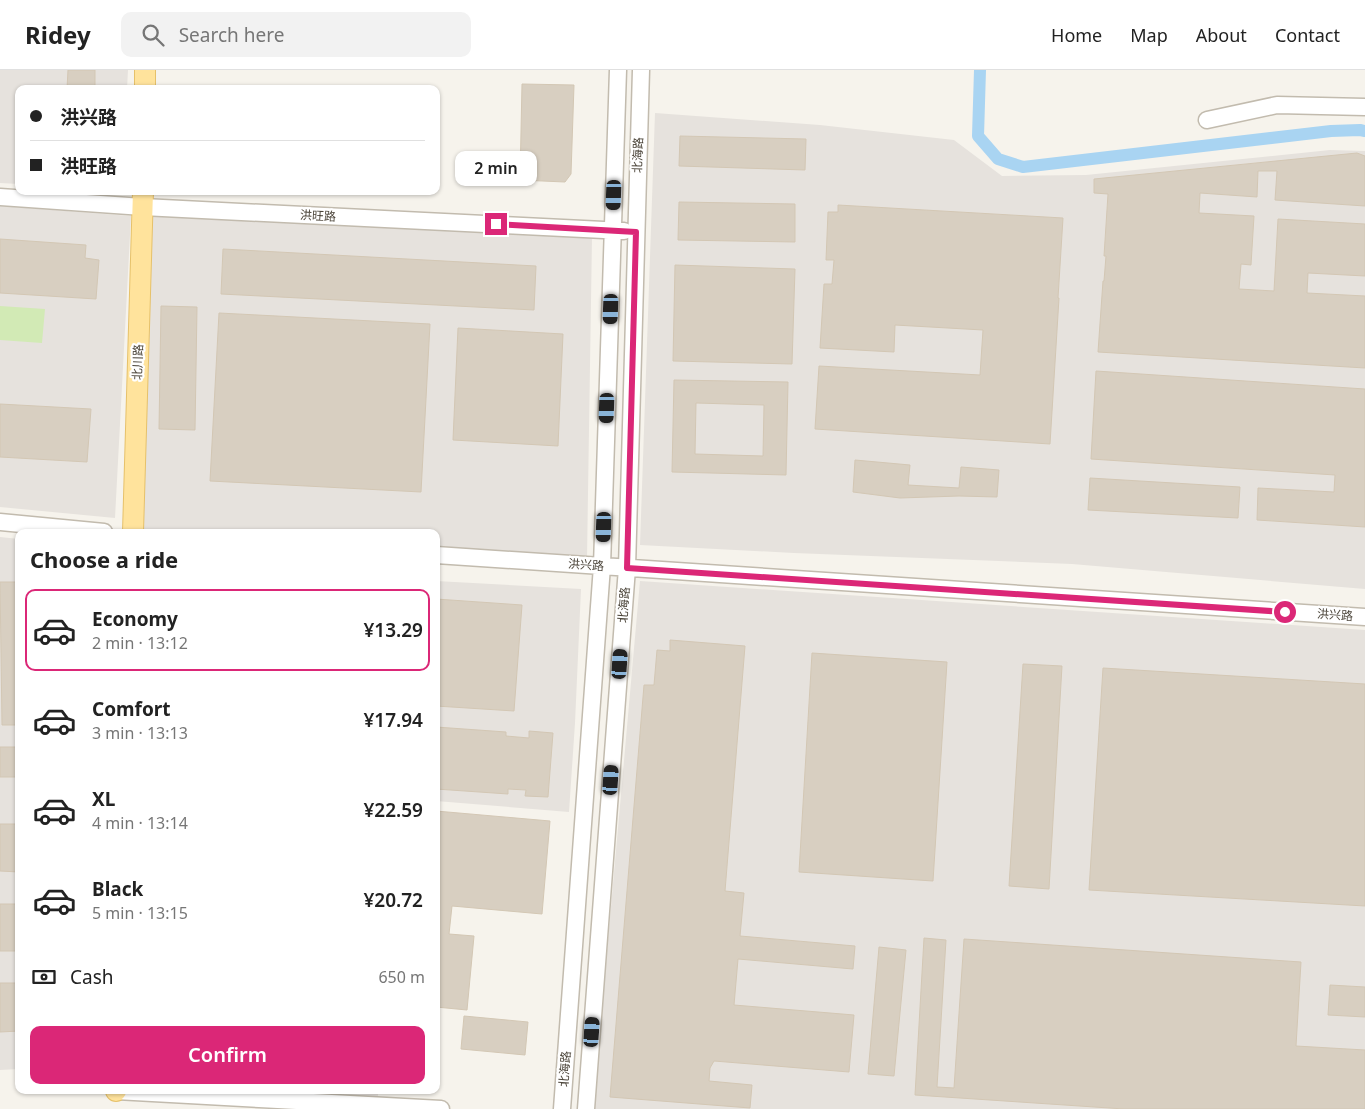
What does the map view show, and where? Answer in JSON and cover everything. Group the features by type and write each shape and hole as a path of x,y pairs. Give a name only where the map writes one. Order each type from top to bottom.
{"main road":[{"path":"145,70 145,85"},
{"name":"北川路","path":"133,529 143,199"}],"street":[{"name":"北海路","path":"562,1109 602,566 618,70"},
{"name":"北海路","path":"586,1109 627,568 641,70"},
{"path":"1207,120 1277,105 1365,107"},
{"name":"洪旺路","path":"0,197 143,199 636,232"},
{"path":"0,522 73,529"},
{"name":"洪兴路","path":"440,555 1365,617"},
{"path":"184,1094 441,1109"}],"shaded area":[{"path":"0,70 128,70 127,85 15,85 15,184 0,183"},
{"path":"655,113 820,125 954,140 1002,176 1086,175 1330,150 1365,151 1365,589 1072,564 640,545"},
{"path":"0,206 131,216 115,518 0,507"},
{"path":"148,215 592,237 587,558 440,549 440,529 143,529"},
{"path":"0,537 15,539 15,1069 0,1070"},
{"path":"440,581 581,589 569,812 440,801"},
{"path":"640,581 1365,630 1365,1109 593,1109"},
{"path":"336,1094 378,1094 378,1097"}],"green space":[{"path":"0,306 45,309 42,343 0,340"}],"building":[{"path":"68,70 95,70 95,85 67,85"},
{"path":"522,84 574,85 571,174 565,182 520,180"},
{"path":"680,136 806,139 805,170 679,166"},
{"path":"1357,153 1365,156 1365,206 1275,200 1277,171 1258,171 1257,197 1200,193 1199,213 1254,216 1251,265 1241,264 1239,289 1274,291 1278,219 1365,224 1365,276 1308,273 1307,293 1365,296 1365,368 1098,352 1106,256 1104,256 1108,194 1094,193 1094,179"},
{"path":"679,202 795,204 795,242 678,240"},
{"path":"838,205 1063,218 1050,444 815,429 819,366 980,375 983,330 895,325 894,352 820,348 824,284 832,284 834,260 826,260 828,212 838,212"},
{"path":"0,239 86,245 85,258 99,260 96,299 0,293"},
{"path":"223,249 536,266 534,310 221,294"},
{"path":"675,265 795,269 792,364 673,361"},
{"path":"161,306 197,307 195,430 159,429"},
{"path":"219,313 430,324 421,492 210,481"},
{"path":"458,328 563,334 558,446 453,440"},
{"path":"1096,371 1365,389 1365,527 1257,520 1258,488 1334,492 1335,475 1091,459"},
{"path":"674,380 788,382 786,475 672,472","holes":["696,403 764,405 763,456 695,454"]},
{"path":"0,404 91,409 87,462 0,457"},
{"path":"855,460 910,465 908,485 959,488 961,467 999,470 997,497 900,498 853,492"},
{"path":"1090,478 1240,487 1238,518 1088,510"},
{"path":"0,582 15,582 15,725 2,725"},
{"path":"440,599 522,605 514,711 440,706"},
{"path":"670,640 745,646 725,891 744,893 740,936 855,946 853,969 738,959 734,1005 854,1015 849,1072 714,1061 710,1068 709,1081 752,1085 750,1108 610,1097 644,685 654,685 657,650 670,651"},
{"path":"812,653 947,662 933,881 799,872"},
{"path":"1023,664 1062,666 1049,889 1009,886"},
{"path":"1103,668 1365,684 1365,906 1089,890"},
{"path":"440,727 506,732 506,736 529,738 529,731 553,733 548,797 525,796 526,790 508,789 508,794 440,789"},
{"path":"0,747 15,747 15,777 0,777"},
{"path":"440,811 550,821 542,914 452,906 449,934 474,936 467,1010 440,1007"},
{"path":"0,824 15,824 15,872 0,871"},
{"path":"0,904 15,904 15,951 0,951"},
{"path":"924,938 946,940 937,1087 954,1088 964,939 1301,962 1296,1046 1365,1050 1365,1109 1124,1109 915,1095"},
{"path":"879,947 906,950 894,1076 868,1074"},
{"path":"0,983 15,983 15,1031 0,1032"},
{"path":"1330,985 1365,987 1365,1017 1328,1015"},
{"path":"464,1016 528,1022 525,1055 461,1049"}],"waterway":[{"path":"980,70 978,136 998,159 1023,167 1331,131 1365,131"}],"route":[{"path":"496,224 636,232 627,568 1285,612"}]}
